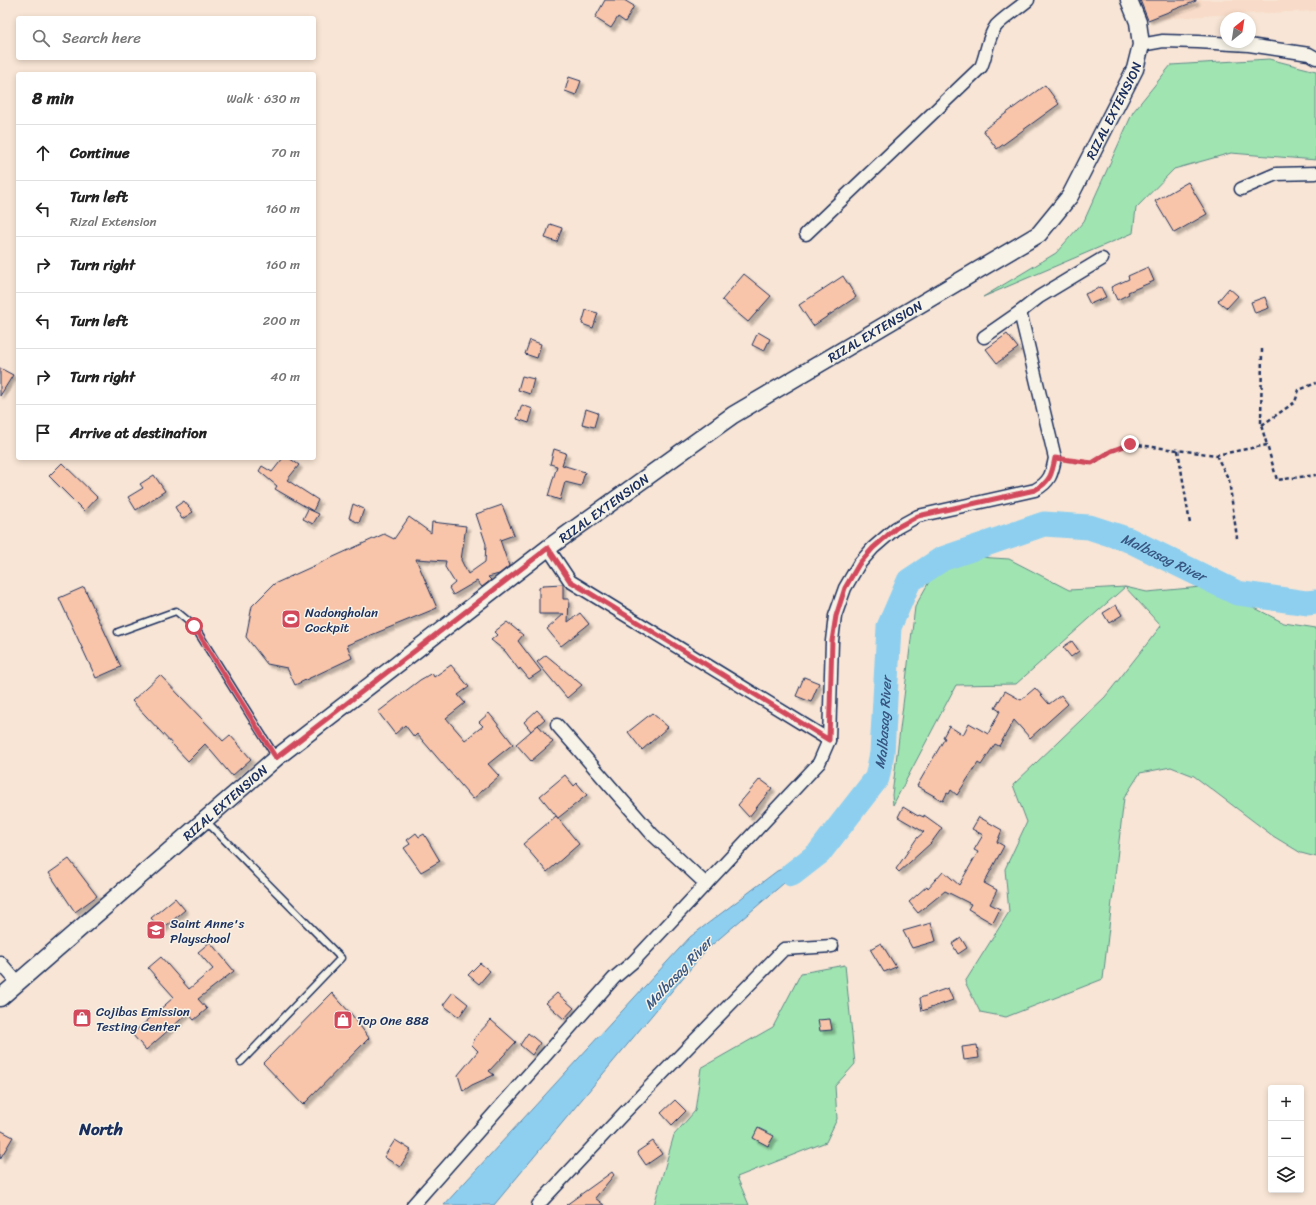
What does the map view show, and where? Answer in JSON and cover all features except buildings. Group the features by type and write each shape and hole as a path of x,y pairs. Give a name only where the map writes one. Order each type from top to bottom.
{"street":[{"path":"806,234 981,67 988,42 996,26 1028,0"},
{"name":"RIZAL EXTENSION","path":"0,998 276,758 548,548 733,415 1039,234 1070,196 1135,69 1140,45 1138,22 1129,0"},
{"path":"1140,45 1163,41 1249,45 1309,54 1316,58"},
{"path":"1241,189 1276,174 1316,173"},
{"path":"984,337 1020,312 1038,297 1102,259"},
{"path":"413,1205 614,978 633,962 820,763 829,740 832,641 836,616 845,588 859,564 873,548 896,528 918,516 1035,490 1045,484 1053,471 1055,458 1020,312"},
{"path":"548,548 570,581 829,740"},
{"path":"556,725 652,834 706,884"},
{"path":"538,1205 625,1112 784,949 832,946"},
{"path":"0,962 17,982"}],"lane":[{"path":"118,632 176,611 194,626 276,758"},
{"path":"204,820 341,958 241,1062"}],"path":[{"path":"1262,349 1261,425 1277,480 1316,475"},
{"path":"1261,425 1295,402 1299,390 1316,383"},
{"path":"1055,458 1092,463 1111,451 1130,444 1216,455 1267,445"},
{"path":"1178,450 1190,524"},
{"path":"1216,455 1229,480 1237,538"}],"shaded area":[{"path":"1140,0 1316,0 1316,11 1256,13 1256,12 1220,12 1220,15 1148,20"}],"green space":[{"path":"1269,59 1316,71 1316,160 1231,153 1174,169 1136,208 1133,233 983,297 1056,253 1084,221 1133,112 1171,65"},
{"path":"977,557 1009,559 1069,590 1125,587 1016,684 956,685 893,805 892,795 915,607 930,580 960,562"},
{"path":"1212,586 1284,623 1316,628 1316,857 1301,853 1273,836 1194,776 1171,767 1140,773 1124,798 1103,979 1006,1017 980,1012 965,982 1009,912 1005,869 1027,822 1013,785 1105,697 1161,626 1125,587 1147,592"},
{"path":"845,965 855,1064 835,1086 837,1119 826,1142 737,1177 749,1205 654,1205 674,1135 695,1111 701,1068 773,1027 801,973"}],"water":[{"path":"819,853 706,950 494,1205 444,1205 690,937 777,871"}],"waterway":[{"name":"Malbasag River","path":"792,874 819,853 877,778 882,753 889,627 909,581 942,559 1044,524 1089,527 1129,540 1237,593 1307,603 1316,602"}],"place":[{"name":"Nadongholan Cockpit","path":"291,619"},
{"name":"Saint Anne's Playschool","path":"156,930"},
{"name":"Cojibas Emission Testing Center","path":"82,1018"},
{"name":"Top One 888","path":"343,1020"}],"district":[{"name":"North","path":"101,1129"}],"route":[{"path":"194,626 276,758 548,548 570,581 829,740 832,641 836,616 845,588 859,564 873,548 896,528 918,516 1035,490 1045,484 1053,471 1055,458 1092,463 1111,451 1130,444"}]}
